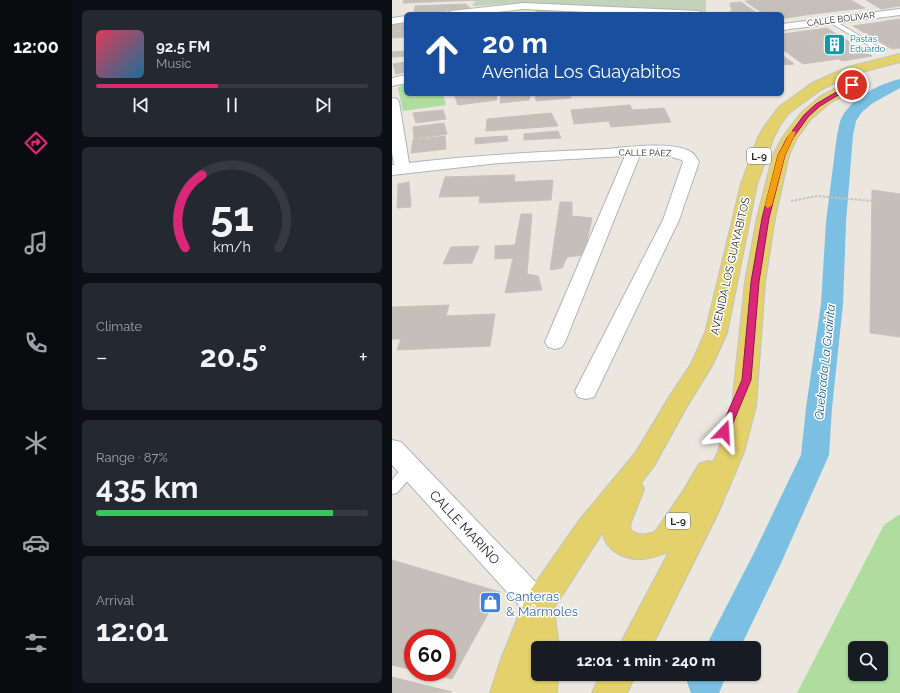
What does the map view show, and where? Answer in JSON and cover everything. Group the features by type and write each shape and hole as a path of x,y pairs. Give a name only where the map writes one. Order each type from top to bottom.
{"main road":[{"name":"AVENIDA LOS GUAYABITOS","path":"507,693 517,659 538,605 588,530 645,459 677,403 701,366 716,333 749,184 766,137 773,124 784,110 800,96 817,86 853,70 900,58"},
{"name":"L-9","path":"638,641 704,513 731,452 744,406 755,282 766,218 777,170 785,146 797,126 818,105 871,75 900,67"},
{"name":"L-9","path":"645,459 621,510 616,525 617,536 626,544 640,547 652,545 665,540 693,499 716,457 728,420 746,380"},
{"path":"538,605 542,641"},
{"path":"540,693 541,681"},
{"path":"609,693 616,681"}],"street":[{"path":"469,12 524,6 655,12"},
{"name":"CALLE BOLÍVAR","path":"784,27 900,12"},
{"path":"392,21 404,20"},
{"path":"392,82 404,80"},
{"path":"392,106 397,169"},
{"path":"555,342 634,152"},
{"name":"CALLE PÁEZ","path":"397,169 516,157 634,152 670,152 686,156 691,162 671,220 586,391"},
{"name":"CALLE MARIÑO","path":"392,449 538,605"}],"lane":[{"path":"831,21 877,48"},
{"path":"392,488 410,468"}],"path":[{"path":"787,202 802,197 817,196 872,201"}],"green space":[{"path":"478,0 706,0 706,12 521,3 472,5"},
{"path":"404,84 404,96 444,96 446,105 403,111 398,88"},
{"path":"900,514 900,693 797,693 884,525"}],"building":[{"path":"404,0 478,0 403,3"},
{"path":"761,0 778,12 761,12 745,1"},
{"path":"761,0 781,0 805,15 787,18 784,16 784,12 778,12"},
{"path":"781,0 818,0 837,11 805,15"},
{"path":"818,0 851,0 865,8 837,11"},
{"path":"866,0 900,0 900,6 881,9"},
{"path":"741,2 755,12 729,12 732,11 730,3"},
{"path":"466,4 470,8 438,12 414,12 415,6"},
{"path":"538,9 596,12 535,12"},
{"path":"900,19 900,48 892,49 853,26"},
{"path":"404,22 404,30 392,32 392,24"},
{"name":"Pastas Eduardo","path":"827,28 872,56 842,61 798,32"},
{"path":"404,31 404,37 392,38 392,33"},
{"path":"798,32 838,59 803,64 784,50 784,34"},
{"path":"404,51 404,56 392,57 392,52"},
{"path":"784,56 794,64 784,65"},
{"path":"404,62 404,72 396,74 393,64"},
{"path":"455,96 496,96 497,100 458,105"},
{"path":"501,96 530,96 529,100 500,103"},
{"path":"535,96 570,96 571,98 536,101"},
{"path":"630,105 632,110 664,108 671,122 611,127 609,121 574,124 571,110"},
{"path":"443,110 446,119 416,123 413,113"},
{"path":"551,113 558,126 486,131 487,119"},
{"path":"444,123 447,134 414,139 413,127"},
{"path":"558,131 561,138 524,140 524,134"},
{"path":"445,136 446,149 411,153 413,140"},
{"path":"507,136 508,141 475,144 475,138"},
{"path":"515,175 514,182 553,180 551,200 479,203 480,196 439,197 445,177"},
{"path":"409,182 411,207 397,208 398,184"},
{"path":"872,190 900,194 900,337 870,333"},
{"path":"560,202 572,202 572,216 592,218 584,255 567,257 562,268 550,270"},
{"path":"521,214 532,214 527,274 538,276 542,290 505,293 513,258 495,259 495,246 515,245"},
{"path":"479,246 472,263 443,264 451,247"},
{"path":"449,305 446,316 495,314 490,346 397,350 401,339 392,339 392,307"},
{"path":"392,560 500,592 456,672 456,629 404,629 404,668 392,665"},
{"path":"392,677 452,692 392,693"}],"waterway":[{"name":"Quebrada La Guairita","path":"726,641 765,563 815,455 819,408 832,304 836,222 845,135 849,121 856,109 867,99 900,83"},
{"name":"Quebrada La Guairita","path":"701,693 705,682"}],"slow traffic":[{"path":"768,205 781,155 793,132"}],"place":[{"name":"Pastas Eduardo","path":"835,44"},
{"name":"Canteras & Mármoles","path":"491,603"}],"route":[{"path":"724,432 746,380 755,282 766,218 781,155 797,126 806,116 818,105 852,85"}]}
